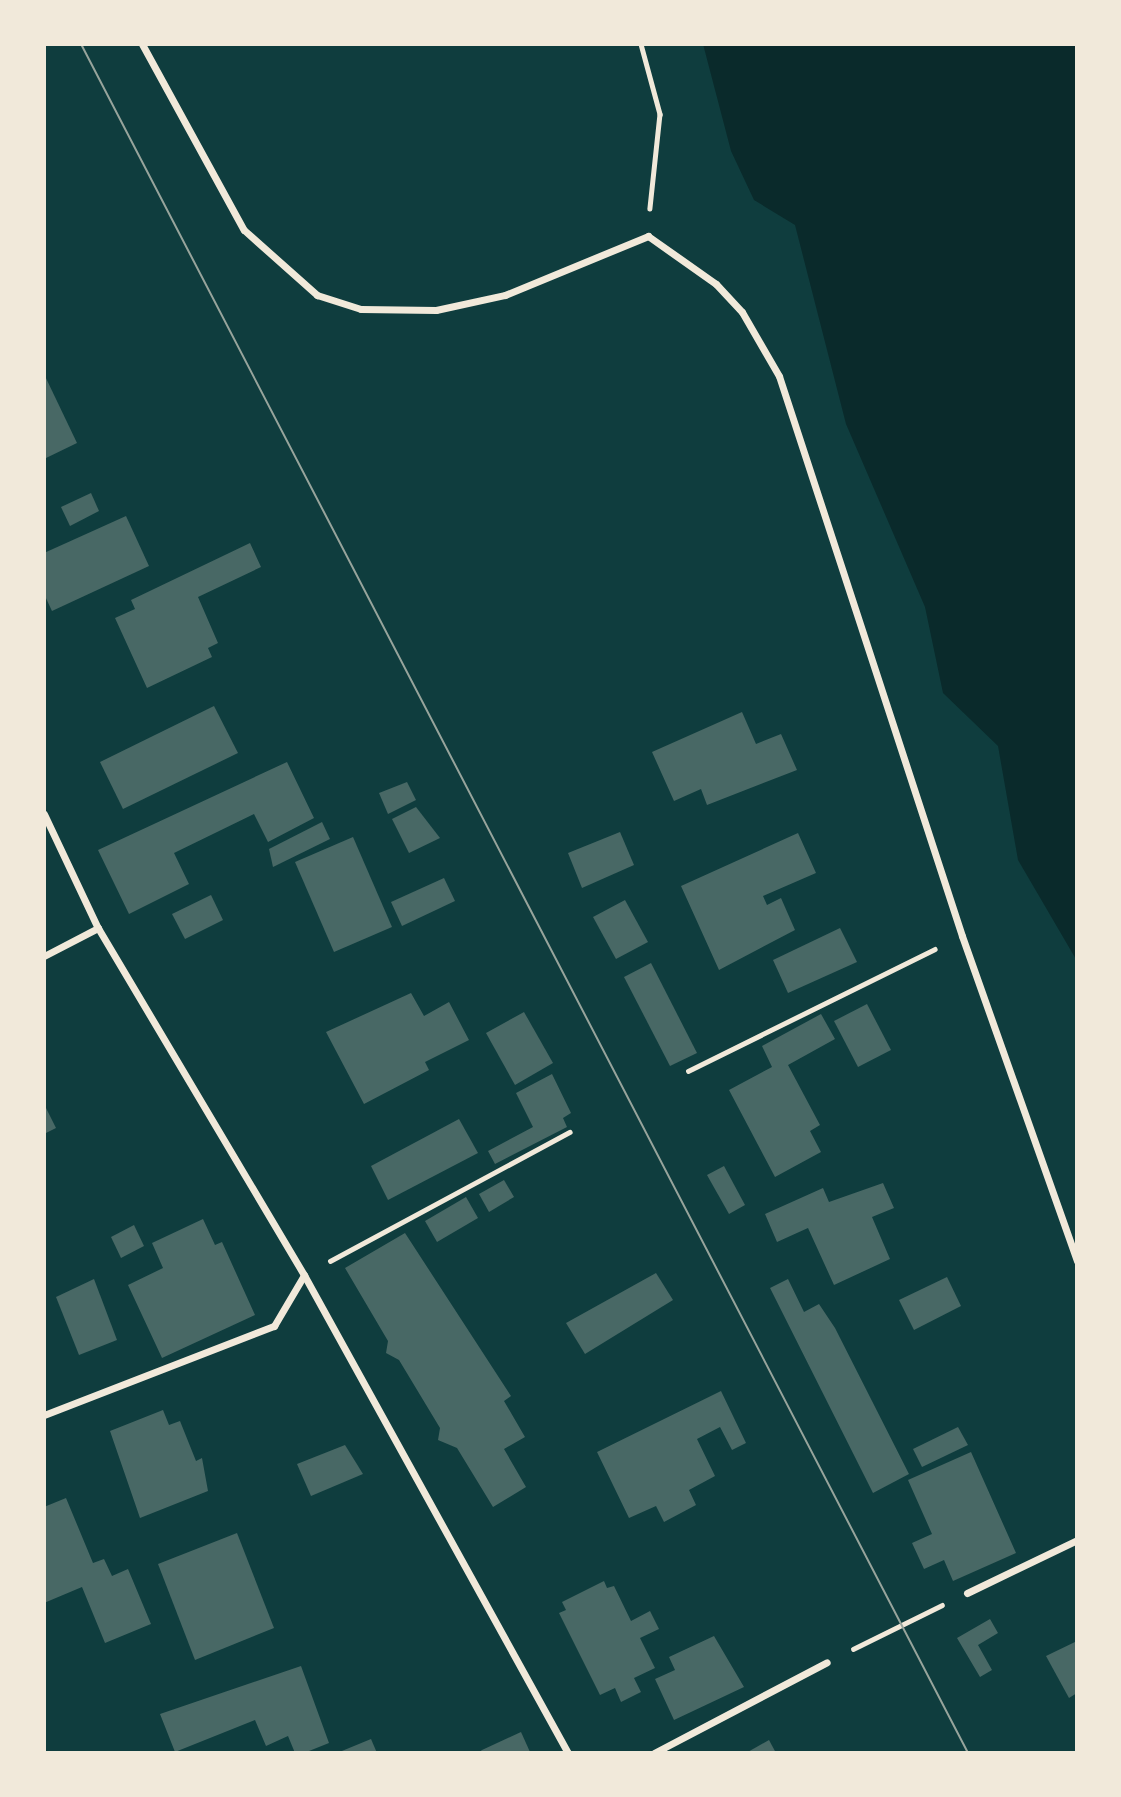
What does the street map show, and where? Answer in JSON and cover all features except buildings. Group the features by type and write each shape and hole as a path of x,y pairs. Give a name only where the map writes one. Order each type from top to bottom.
{"street":[{"path":"142,44 244,230 317,295 361,309 436,310 505,295 648,236 716,284 742,312 779,376 962,936 1077,1261"},
{"path":"44,814 98,928 304,1275 568,1753"},
{"path":"44,956 98,928"},
{"path":"44,1415 274,1326 304,1275"},
{"path":"967,1593 1077,1540"},
{"path":"654,1753 827,1662"}],"path":[{"path":"641,44 660,114 648,236"},
{"path":"688,1071 962,936"},
{"path":"304,1275 570,1132"},
{"path":"827,1662 967,1593"}],"water":[{"path":"703,44 1077,44 1077,961 1018,860 998,746 943,693 925,607 846,424 795,225 754,200 731,151"}],"tram line":[{"path":"81,44 968,1753"}]}
